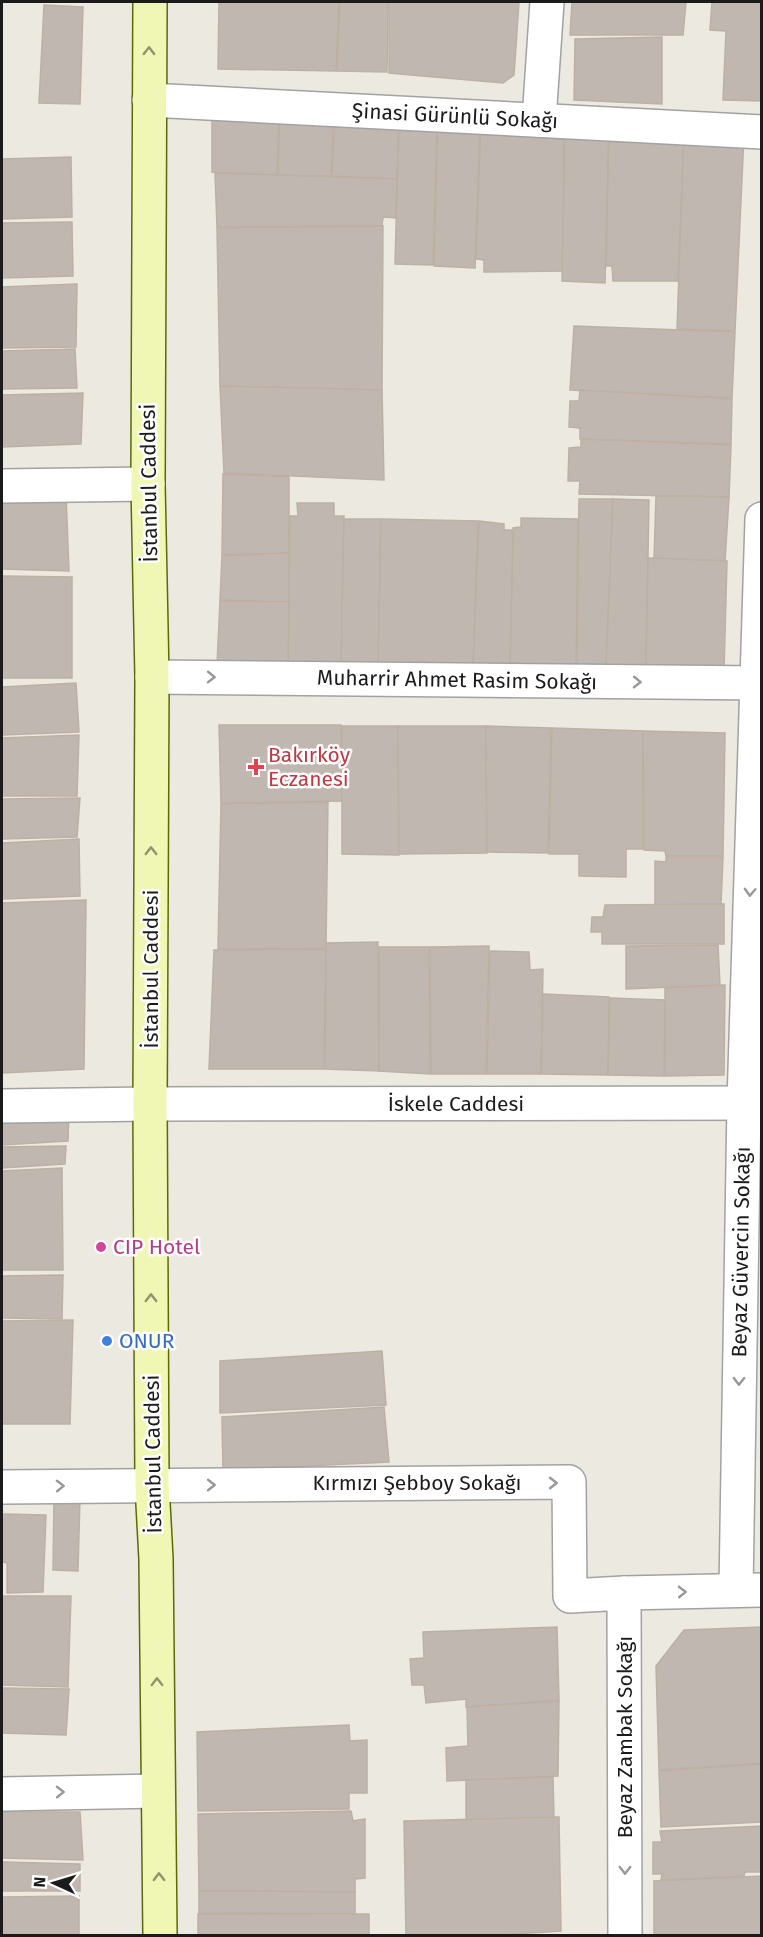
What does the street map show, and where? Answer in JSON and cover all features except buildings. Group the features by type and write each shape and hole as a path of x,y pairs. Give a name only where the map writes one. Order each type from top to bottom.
{"main road":[{"name":"İstanbul Caddesi","path":"150,2 148,484 152,677 150,1104 152,1485 156,1559 160,1935"}],"street":[{"path":"539,120 547,2"},
{"name":"Şinasi Gürünlü Sokağı","path":"149,100 762,132"},
{"path":"2,486 148,484"},
{"name":"Beyaz Güvercin Sokağı","path":"749,1590 753,1103 762,519"},
{"name":"Muharrir Ahmet Rasim Sokağı","path":"152,677 759,683"},
{"name":"İskele Caddesi","path":"2,1106 753,1103"},
{"name":"Kırmızı Şebboy Sokağı","path":"152,1485 569,1482 570,1596 624,1593"},
{"path":"2,1487 152,1485"},
{"path":"624,1593 749,1590"},
{"name":"Beyaz Zambak Sokağı","path":"624,1593 626,1935"},
{"path":"2,1794 158,1791"}],"place":[{"name":"Bakırköy Eczanesi","path":"256,767"},
{"name":"CIP Hotel","path":"101,1247"},
{"name":"ONUR","path":"107,1341"}]}
